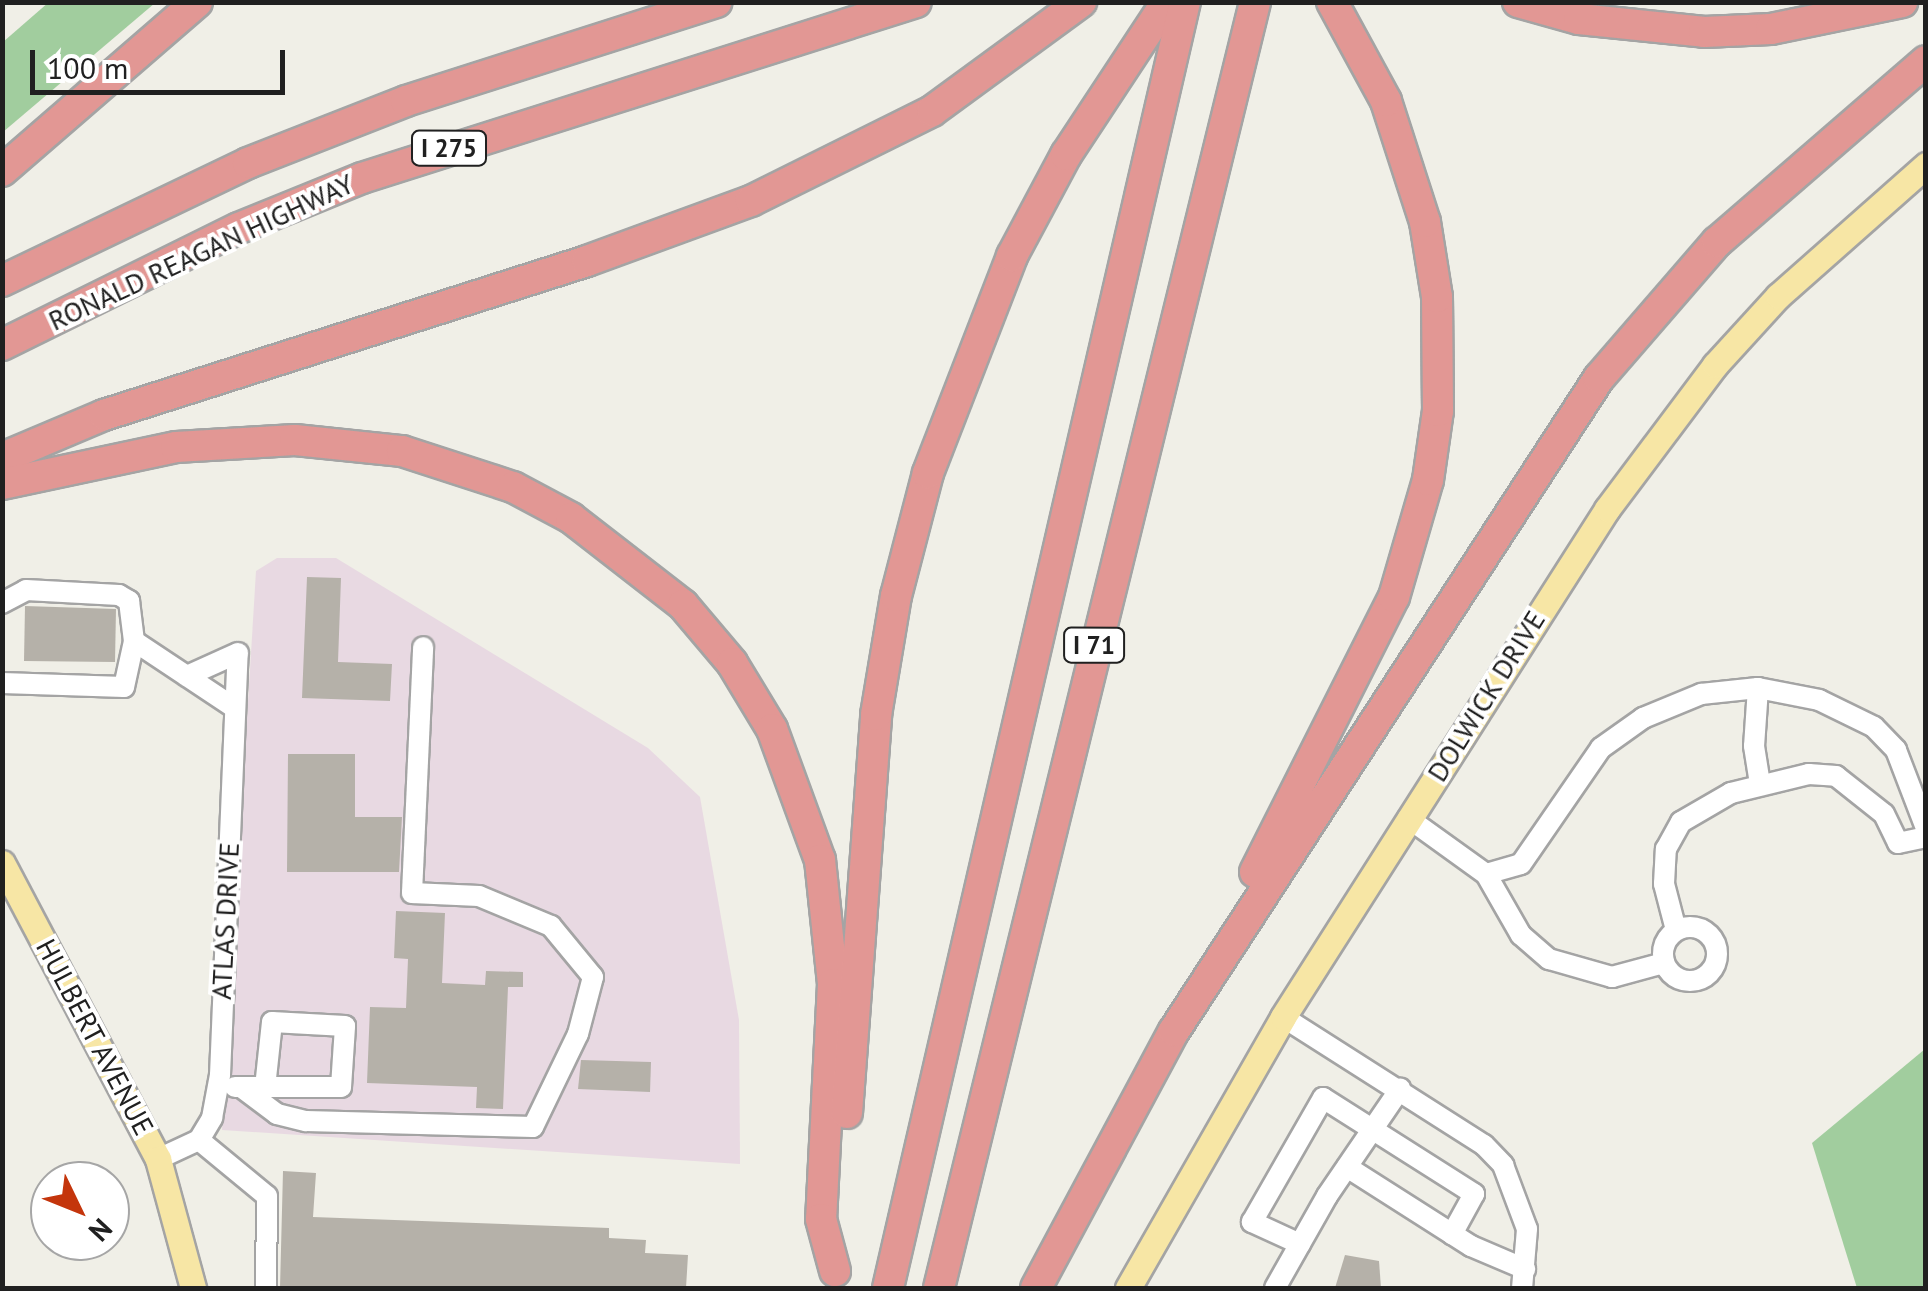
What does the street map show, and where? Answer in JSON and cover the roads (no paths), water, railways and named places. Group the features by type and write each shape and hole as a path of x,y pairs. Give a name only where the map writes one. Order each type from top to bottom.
{"highway":[{"path":"84,102 197,2"},
{"path":"2,170 208,2"},
{"name":"RONALD REAGAN HIGHWAY","path":"2,280 266,156 423,96 717,2"},
{"name":"RONALD REAGAN HIGHWAY","path":"2,345 238,228 362,178 916,2"},
{"path":"2,458 104,414 587,262 751,202 932,111 1081,2"},
{"name":"I 71","path":"938,1288 1256,2"},
{"path":"1036,1288 1174,1031 1386,615 1428,480 1440,348 1426,222 1386,101 1332,2"},
{"path":"1518,2 1579,19 1704,32 1806,24 1902,2"},
{"path":"833,1280 876,715 896,596 928,473 1012,256 1066,155 1178,8"},
{"name":"I 71","path":"888,1288 1178,8"},
{"path":"1174,1031 1599,378 1717,242 1926,60"},
{"path":"2,484 176,447 295,440 385,448 512,486 645,570 750,690 802,797 820,860 833,984 821,1219 833,1280"}],"main road":[{"name":"DOLWICK DRIVE","path":"1128,1288 1283,1017 1607,508 1716,364 1829,245 1926,165"},
{"name":"HULBERT AVENUE","path":"2,863 158,1159 193,1288"}],"lane":[{"path":"2,603 26,590 119,595 129,601 134,642 124,687 2,684"},
{"path":"134,642 235,708"},
{"path":"241,1087 276,1114 306,1122 533,1126 578,1034 593,977 551,926 480,896 412,893 422,647"},
{"name":"ATLAS DRIVE","path":"186,676 238,653 218,1087 199,1140"},
{"path":"1486,874 1522,864 1601,748 1643,718 1702,694 1758,688 1819,700 1874,727 1896,750 1926,828"},
{"path":"1758,688 1754,746 1760,784"},
{"path":"1676,930 1664,884 1666,849 1681,822 1704,804 1760,784 1836,776 1884,814 1898,844 1926,837"},
{"path":"1408,818 1486,874 1520,935 1549,959 1612,977 1664,963"},
{"path":"1702,929 1715,942 1717,959 1708,975 1692,982 1675,977 1664,963 1664,945 1676,930 1702,929"},
{"path":"1283,1017 1400,1089 1502,1165 1527,1229 1523,1279 1347,1167"},
{"path":"218,1087 241,1087 265,1087 342,1087 345,1026 272,1022 265,1087"},
{"path":"1275,1288 1347,1167 1400,1089"},
{"path":"1300,1244 1252,1222 1323,1098 1474,1194 1452,1234"},
{"path":"158,1159 199,1140 267,1196 266,1288"}]}
